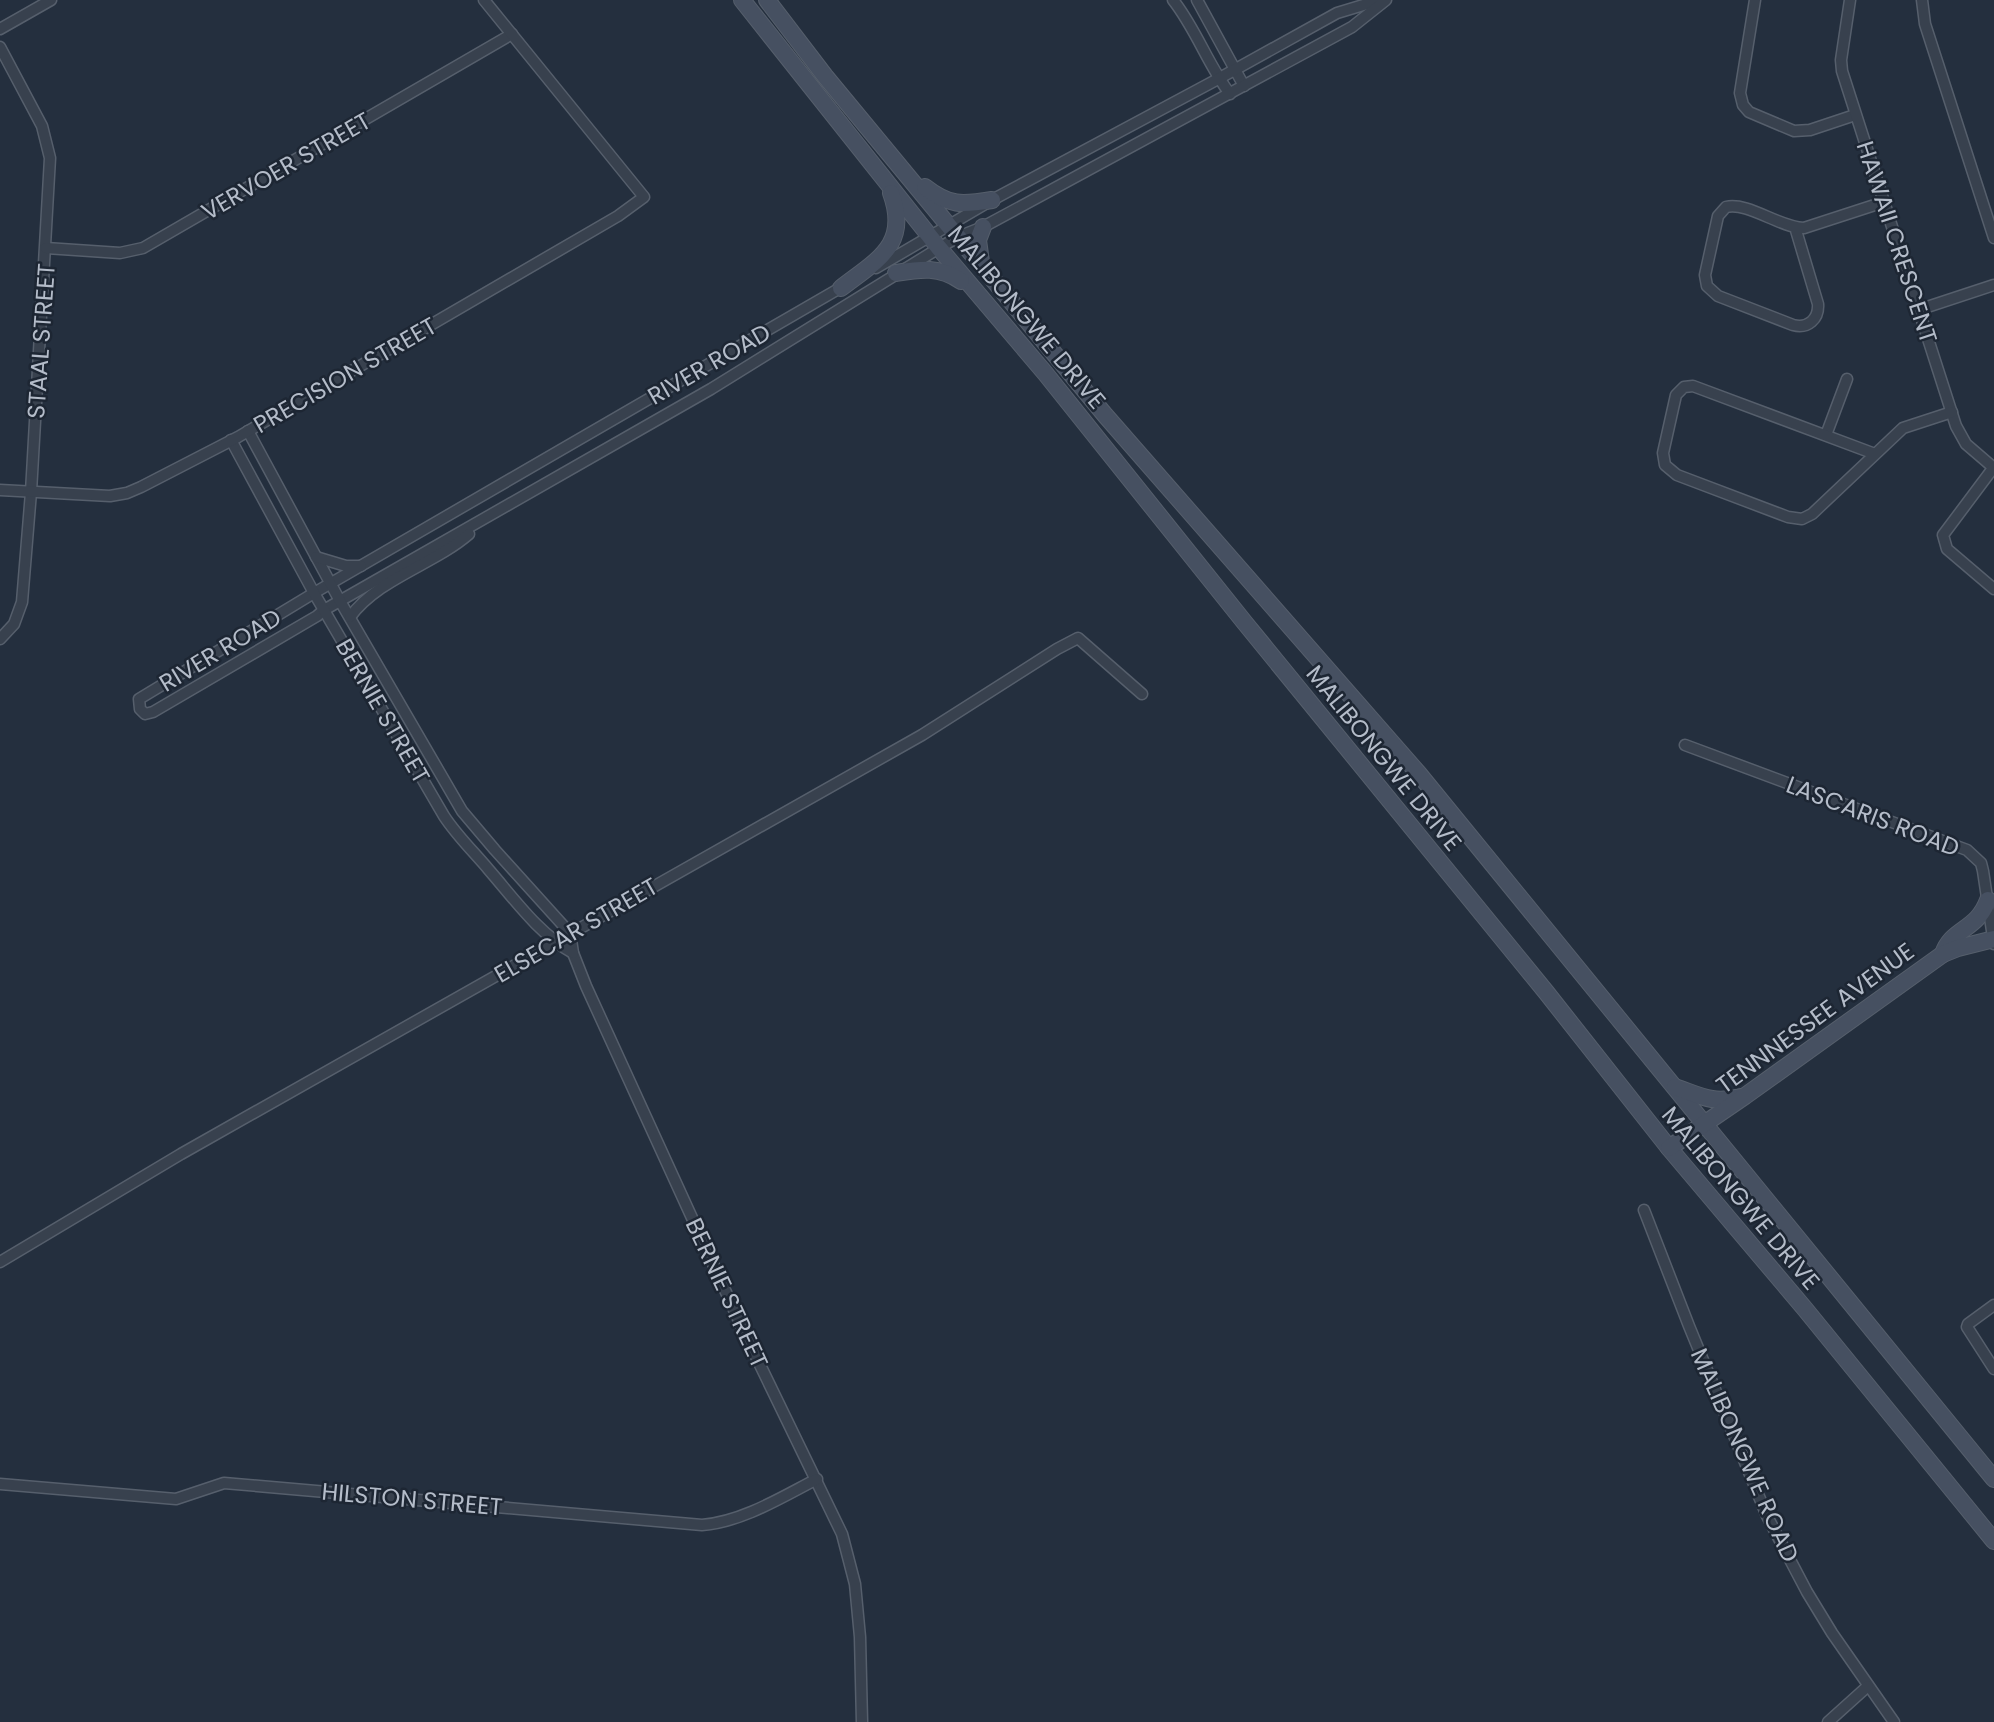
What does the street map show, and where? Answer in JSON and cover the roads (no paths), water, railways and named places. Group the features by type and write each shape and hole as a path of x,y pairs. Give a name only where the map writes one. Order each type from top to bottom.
{"main road":[{"name":"MALIBONGWE DRIVE","path":"742,0 972,288 1045,373 1546,992 1669,1148 1805,1309 1994,1542"},
{"name":"MALIBONGWE DRIVE","path":"767,0 825,76 1105,415 1419,774 1994,1479"},
{"path":"901,169 948,202 975,203 992,200"},
{"path":"841,288 884,255 891,244 898,222 887,182"},
{"path":"981,264 978,240 983,227"},
{"path":"896,273 919,269 938,270 949,273 972,288"},
{"path":"1943,954 1953,937 1981,915 1987,900"},
{"name":"TENNNESSEE AVENUE","path":"1669,1148 1943,954 1958,948 1994,941"},
{"path":"1673,1086 1710,1100 1724,1101 1745,1096"}],"street":[{"path":"0,29 51,0"},
{"path":"484,0 512,34"},
{"path":"1174,0 1218,79 1230,94"},
{"path":"1197,0 1244,86"},
{"name":"RIVER ROAD","path":"935,242 896,273 711,389 324,610 153,712 145,714 139,709 139,699 314,593 841,288 954,231 992,200 1218,79 1336,12 1380,0"},
{"name":"RIVER ROAD","path":"954,231 983,227 1352,27 1386,0"},
{"path":"1755,0 1740,93 1742,105 1754,114 1799,131 1856,115"},
{"name":"HAWAII CRESCENT","path":"1850,0 1841,60 1856,115 1958,432 1966,443 1994,467"},
{"path":"1922,0 1925,24 1994,238"},
{"name":"PRECISION STREET","path":"0,489 110,496 127,493 248,431 633,207 644,197 512,34"},
{"name":"VERVOER STREET","path":"47,248 120,253 143,248 512,34"},
{"name":"STAAL STREET","path":"0,47 35,111 47,140 50,158 47,248 22,602 14,624 0,639"},
{"path":"1796,227 1818,304 1818,313 1810,323 1793,325 1710,291 1705,275 1718,216 1722,209 1738,206 1796,227 1810,226 1884,202"},
{"path":"1918,310 1994,285"},
{"path":"1826,435 1847,379"},
{"path":"1875,454 1720,394 1688,386 1676,395 1663,461 1670,472 1677,475 1788,517 1802,519 1812,514 1905,426 1952,412"},
{"name":"BERNIE STREET","path":"248,431 340,601 465,815 570,933 573,953 740,1323 817,1479 847,1547 855,1584 860,1637 862,1722"},
{"name":"BERNIE STREET","path":"232,440 314,593 444,816 461,839 553,942 573,953"},
{"path":"1994,467 1943,535 1947,549 1994,589"},
{"path":"350,618 366,598 445,552 481,522"},
{"path":"316,557 346,566 362,566"},
{"name":"ELSECAR STREET","path":"0,1262 181,1154 922,735 1078,638 1142,694"},
{"name":"LASCARIS ROAD","path":"1685,745 1962,848 1974,855 1981,863 1994,941"},
{"name":"MALIBONGWE ROAD","path":"1644,1210 1756,1493 1807,1592 1894,1722"},
{"path":"1994,1305 1967,1327 1994,1369"},
{"name":"HILSTON STREET","path":"0,1484 176,1499 224,1483 702,1525 726,1521 746,1513 817,1479"},
{"path":"1828,1722 1868,1686"}]}
